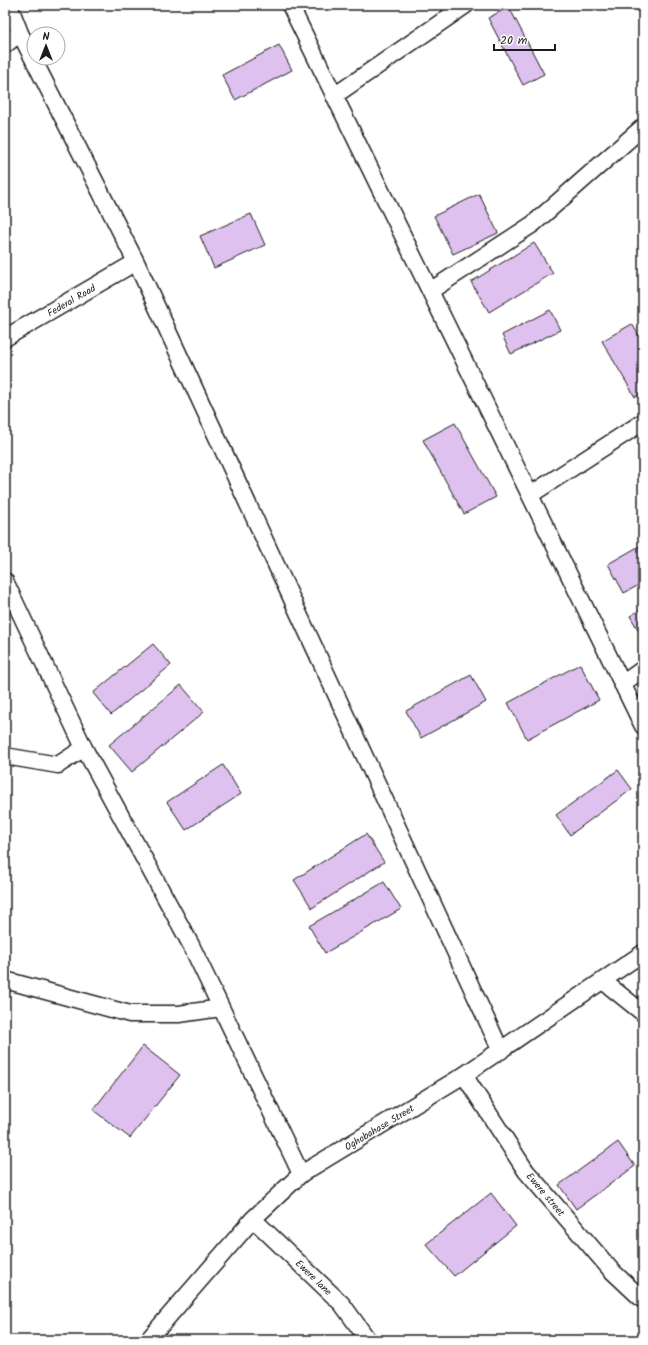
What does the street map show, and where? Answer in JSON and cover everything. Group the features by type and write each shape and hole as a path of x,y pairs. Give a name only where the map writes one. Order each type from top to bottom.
{"street":[{"path":"9,5 20,33 136,262 501,1051"},
{"path":"290,5 643,726"},
{"path":"334,96 466,5"},
{"path":"5,45 20,33"},
{"path":"430,291 533,224 643,127"},
{"name":"Federal Road","path":"5,338 136,262"},
{"path":"530,495 643,422"},
{"path":"5,581 84,748 191,945 301,1174"},
{"path":"622,684 643,670"},
{"path":"5,756 58,765 84,748"},
{"name":"Oghobahase Street","path":"148,1340 253,1219 301,1174 464,1075 643,953"},
{"path":"5,980 130,1014 179,1014 221,1008"},
{"path":"603,981 643,1013"},
{"name":"Ewere street","path":"464,1075 526,1171 611,1270 643,1300"},
{"name":"Ewere lane","path":"253,1219 342,1304 368,1340"}],"building":[{"path":"509,7 544,74 523,85 488,18"},
{"path":"279,45 292,70 235,100 222,75"},
{"path":"479,194 498,233 453,254 434,216"},
{"path":"251,214 265,245 214,268 200,236"},
{"path":"534,243 553,273 489,312 471,282"},
{"path":"550,310 560,330 511,354 502,335"},
{"path":"632,324 643,342 643,392 635,397 602,341"},
{"path":"455,423 496,497 464,514 423,440"},
{"path":"643,544 643,583 624,593 608,564"},
{"path":"643,608 643,638 630,616"},
{"path":"153,644 171,665 111,715 93,693"},
{"path":"580,664 599,700 527,739 508,703"},
{"path":"471,675 486,702 421,738 406,711"},
{"path":"181,685 204,712 132,772 109,745"},
{"path":"223,765 241,794 186,830 167,802"},
{"path":"618,770 632,789 570,835 556,815"},
{"path":"366,834 384,862 312,908 294,880"},
{"path":"384,882 401,909 325,953 309,926"},
{"path":"143,1046 180,1075 130,1138 93,1110"},
{"path":"618,1142 635,1166 576,1209 559,1185"},
{"path":"491,1193 516,1226 454,1276 426,1244"}]}
